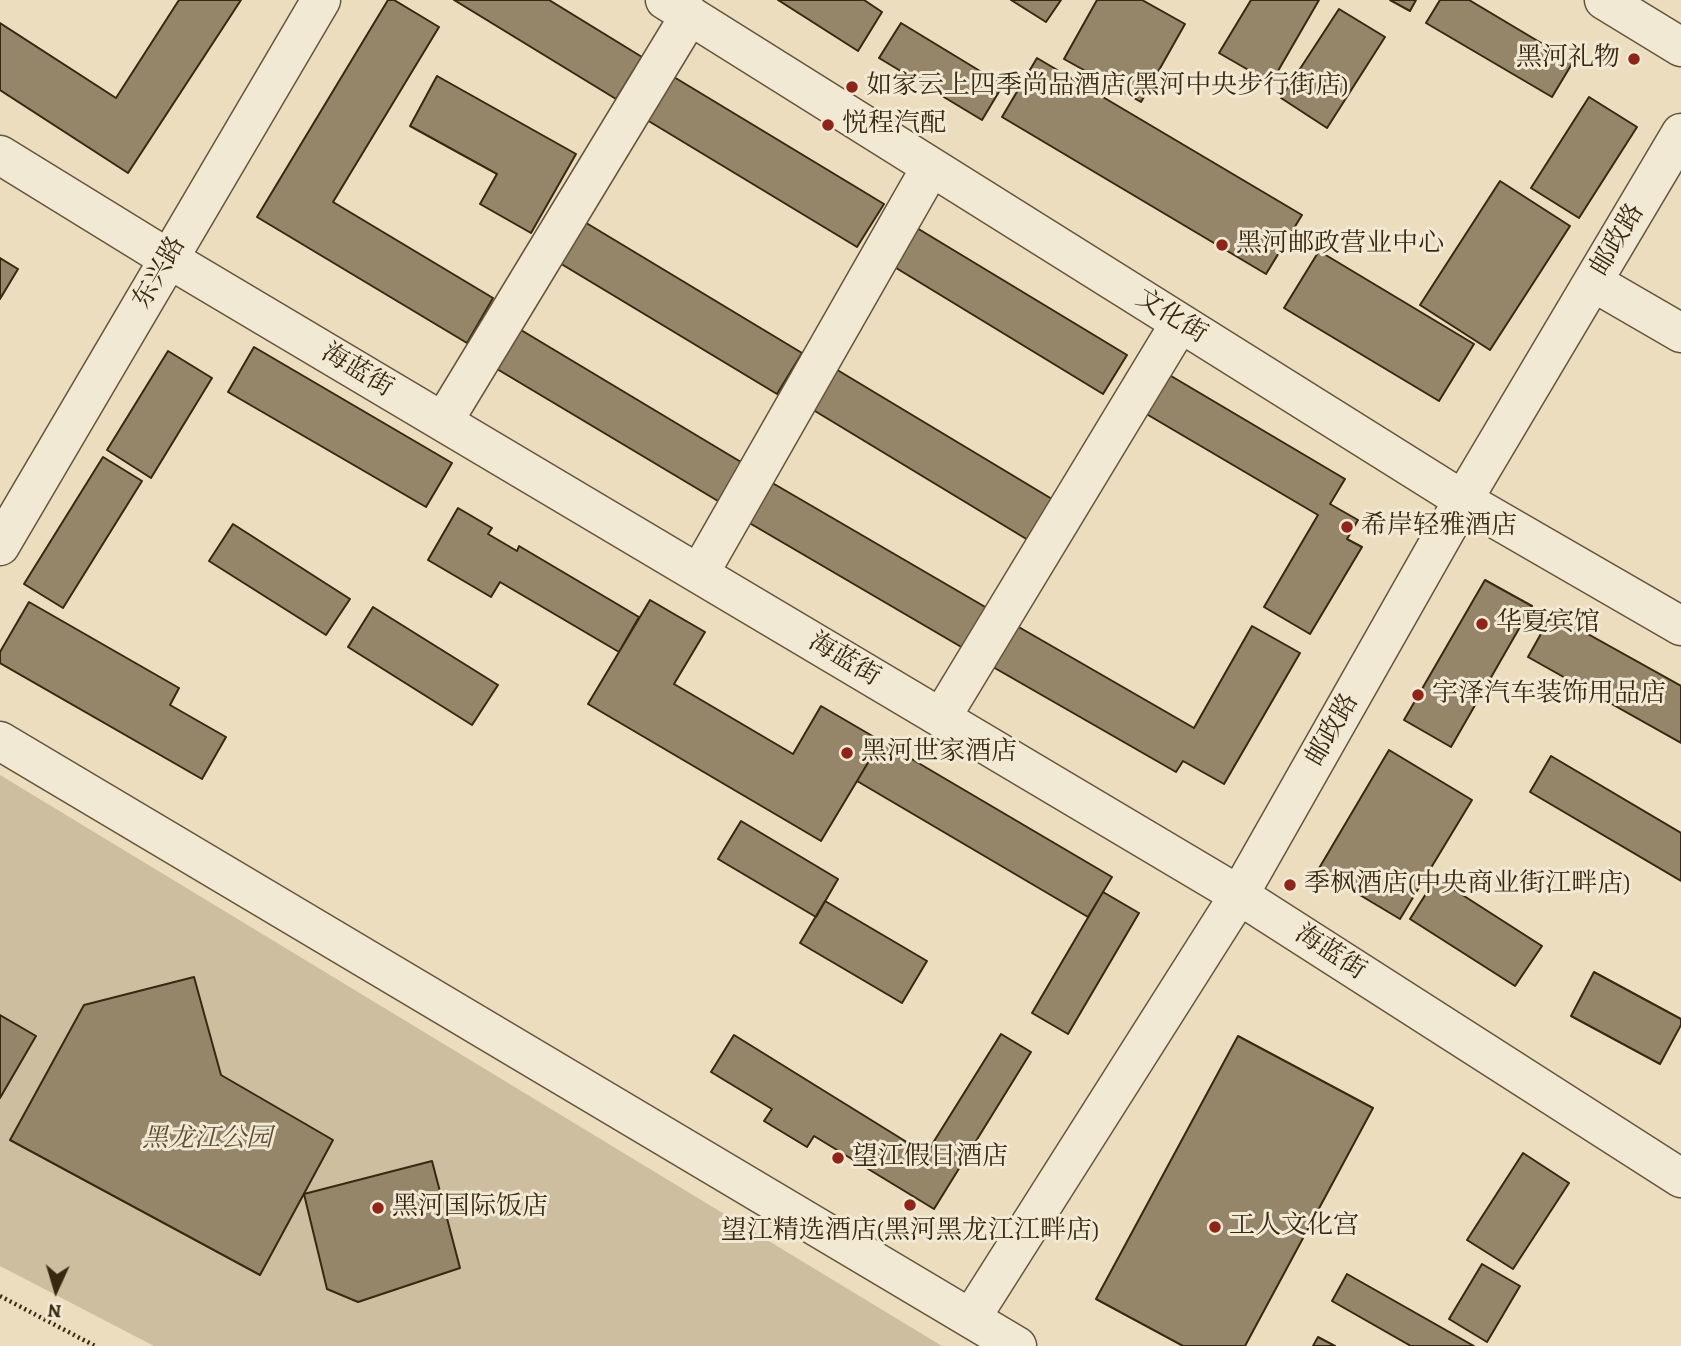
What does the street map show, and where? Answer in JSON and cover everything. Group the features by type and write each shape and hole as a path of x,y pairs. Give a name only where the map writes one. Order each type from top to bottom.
{"street":[{"name":"东兴路","path":"0,545 321,0"},
{"path":"1604,0 1681,47"},
{"path":"443,422 678,8"},
{"name":"文化街","path":"678,8 1463,500 1681,626"},
{"name":"邮政路","path":"971,1318 1240,895 1463,500 1681,133"},
{"name":"海蓝街","path":"0,155 169,259 1240,895 1681,1178"},
{"path":"699,574 931,167"},
{"path":"1592,282 1681,333"},
{"path":"941,718 1180,323"},
{"path":"0,741 1017,1346"}],"path":[{"path":"0,1296 95,1346"}],"green space":[{"name":"黑龙江公园","path":"0,775 942,1346 154,1346 0,1266"}],"building":[{"path":"179,0 241,0 128,173 0,90 0,23 116,98"},
{"path":"388,0 394,0 439,27 333,202 493,298 467,343 257,217"},
{"path":"454,0 549,0 642,57 616,99"},
{"path":"778,0 864,0 882,12 858,51"},
{"path":"1011,0 1061,0 1046,22"},
{"path":"1097,0 1142,0 1185,24 1141,102 1064,59"},
{"path":"1251,0 1319,0 1271,83 1219,53"},
{"path":"1390,0 1416,0 1410,11"},
{"path":"1440,0 1469,0 1573,62 1552,97 1426,23"},
{"path":"1339,9 1385,37 1327,128 1281,98"},
{"path":"901,23 1003,85 982,120 879,58"},
{"path":"1037,58 1302,215 1266,274 1002,117"},
{"path":"664,71 884,204 857,247 637,114"},
{"path":"437,76 576,154 531,233 480,204 497,174 410,126"},
{"path":"1589,97 1637,127 1579,218 1531,188"},
{"path":"1500,181 1570,226 1490,350 1420,305"},
{"path":"578,218 802,353 777,394 553,259"},
{"path":"907,222 1127,355 1103,394 883,260"},
{"path":"1319,251 1474,344 1439,401 1284,308"},
{"path":"0,258 18,269 0,299"},
{"path":"516,327 746,465 723,504 492,366"},
{"path":"254,347 452,463 426,507 228,392"},
{"path":"168,351 212,378 151,478 107,450"},
{"path":"829,365 1052,499 1028,540 805,405"},
{"path":"1166,373 1345,479 1330,504 1358,520 1347,539 1362,547 1310,634 1264,607 1318,515 1143,412"},
{"path":"103,457 142,481 63,608 24,584"},
{"path":"769,481 987,608 963,648 746,521"},
{"path":"458,508 492,528 488,534 517,551 519,546 639,617 619,652 500,582 491,597 428,560"},
{"path":"233,524 350,599 326,635 209,561"},
{"path":"1485,580 1532,606 1451,747 1404,720"},
{"path":"650,600 705,632 674,684 793,754 821,706 881,741 821,841 588,704"},
{"path":"29,602 179,688 170,705 226,737 202,779 0,663 0,652"},
{"path":"373,607 498,685 472,725 348,647"},
{"path":"1552,614 1681,686 1681,743 1528,657"},
{"path":"1010,622 1194,728 1252,626 1300,653 1224,784 1183,761 1176,772 986,663"},
{"path":"881,741 1112,877 1088,917 857,781"},
{"path":"1389,750 1472,800 1400,919 1318,870"},
{"path":"1551,756 1681,833 1681,881 1530,792"},
{"path":"741,821 838,879 816,917 718,859"},
{"path":"1436,878 1542,946 1515,986 1410,919"},
{"path":"1103,892 1139,913 1068,1034 1032,1013"},
{"path":"825,901 927,961 902,1003 800,943"},
{"path":"1594,972 1681,1019 1681,1025 1660,1064 1571,1016"},
{"path":"194,977 221,1075 333,1140 260,1275 10,1140 84,1005"},
{"path":"0,1015 36,1036 0,1098"},
{"path":"1001,1034 1031,1052 934,1209 814,1136 807,1147 764,1121 772,1109 711,1072 734,1035 926,1154"},
{"path":"1238,1036 1373,1108 1245,1346 1183,1346 1096,1299"},
{"path":"1523,1153 1569,1183 1513,1269 1467,1240"},
{"path":"432,1161 460,1268 358,1302 327,1289 304,1194"},
{"path":"1482,1264 1520,1286 1487,1342 1449,1319"},
{"path":"1347,1274 1474,1346 1411,1346 1332,1301"},
{"path":"1318,1337 1335,1346 1313,1346"}],"place":[{"name":"黑河礼物","path":"1634,59"},
{"name":"如家云上四季尚品酒店(黑河中央步行街店)","path":"852,87"},
{"name":"悦程汽配","path":"828,125"},
{"name":"黑河邮政营业中心","path":"1222,245"},
{"name":"希岸轻雅酒店","path":"1347,527"},
{"name":"华夏宾馆","path":"1482,624"},
{"name":"宇泽汽车装饰用品店","path":"1418,695"},
{"name":"黑河世家酒店","path":"847,753"},
{"name":"季枫酒店(中央商业街江畔店)","path":"1290,885"},
{"name":"望江假日酒店","path":"838,1158"},
{"name":"望江精选酒店(黑河黑龙江江畔店)","path":"910,1205"},
{"name":"黑河国际饭店","path":"378,1208"},
{"name":"工人文化宫","path":"1215,1227"}]}
